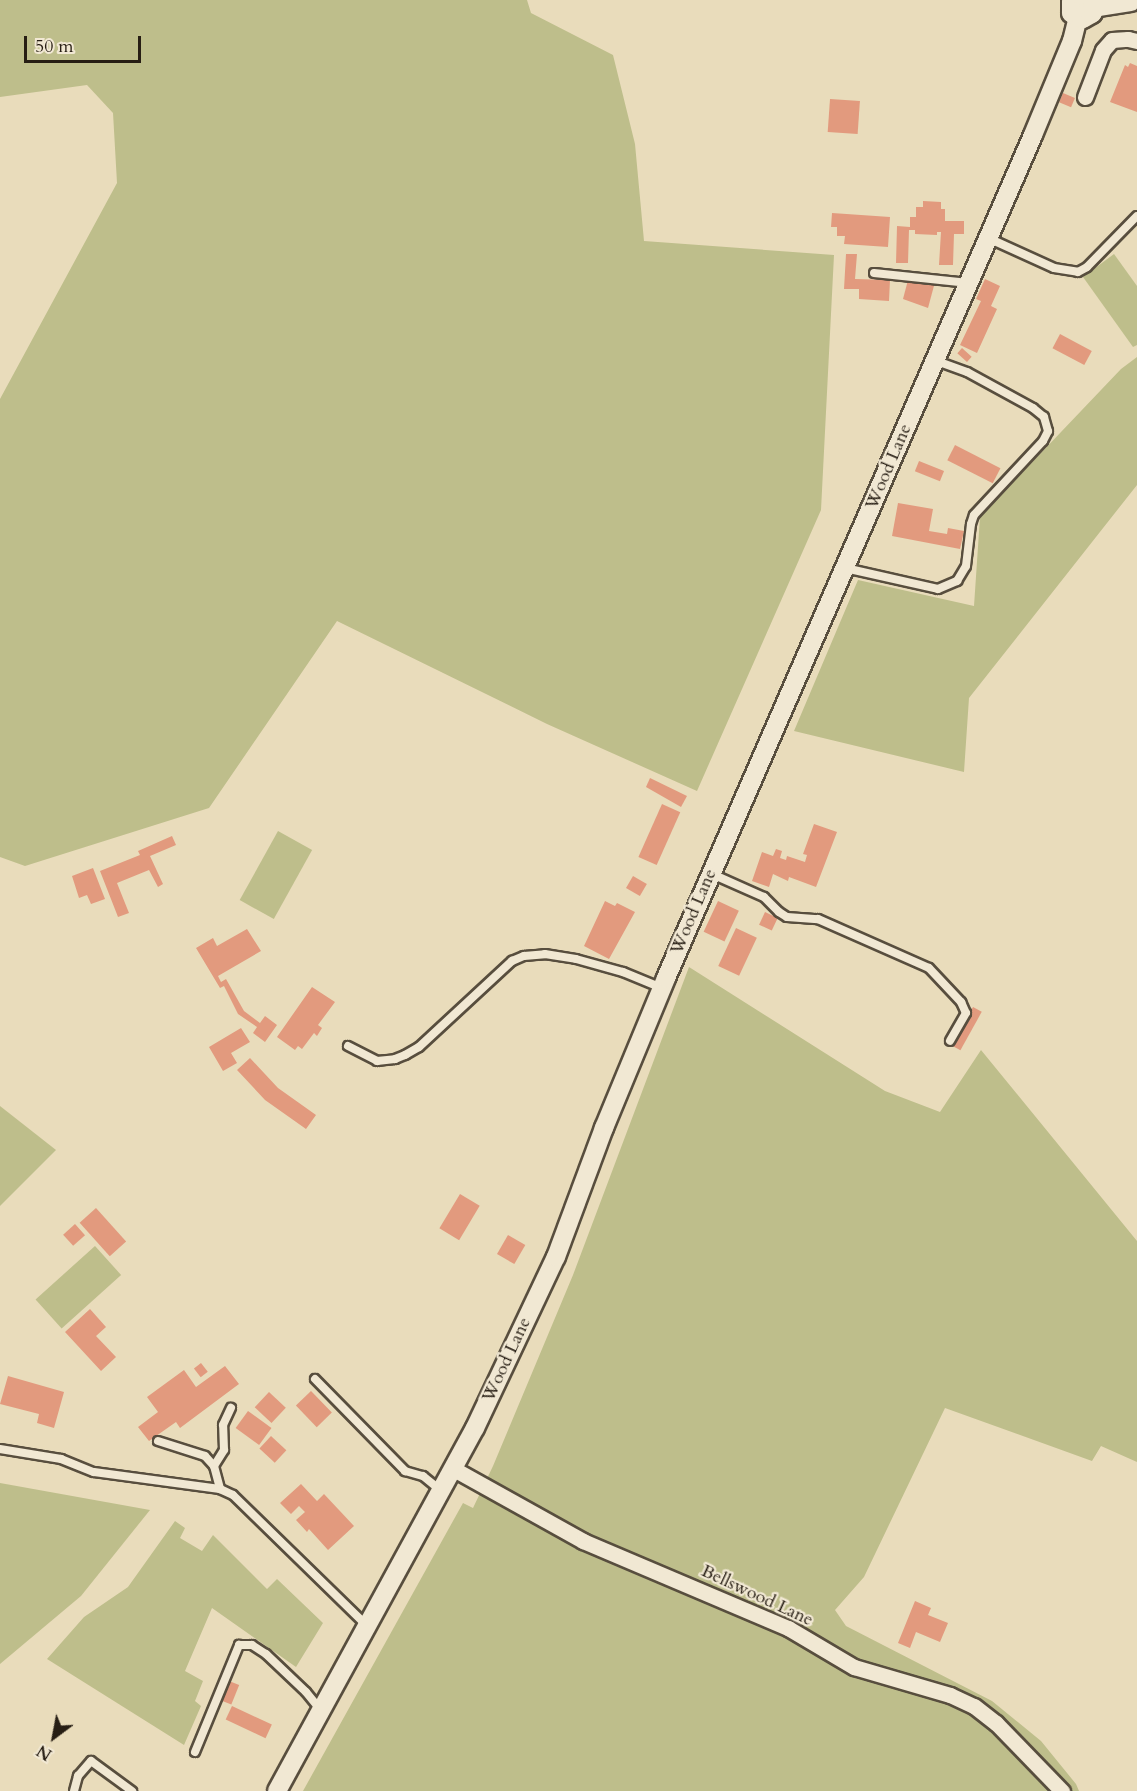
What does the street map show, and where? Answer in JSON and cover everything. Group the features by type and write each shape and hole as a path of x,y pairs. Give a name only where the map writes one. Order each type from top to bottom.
{"main road":[{"path":"1079,4 1130,0"}],"street":[{"name":"Wood Lane","path":"278,1791 497,1382 556,1257 604,1128 662,988 1072,41 1079,4"},
{"path":"1085,97 1103,50 1112,40 1137,41"},
{"name":"Bellswood Lane","path":"452,1468 583,1541 788,1628 854,1667 950,1695 974,1706 996,1722 1062,1791"}],"lane":[{"path":"988,238 1054,268 1078,272 1087,267 1137,216"},
{"path":"874,273 968,283"},
{"path":"845,568 938,589 957,581 966,566 970,524 974,515 1043,441 1048,431 1044,417 1033,408 967,372 934,361"},
{"path":"711,874 764,897 779,912 787,916 818,919 929,968 961,1002 966,1013 950,1041"},
{"path":"348,1047 377,1061 395,1059 412,1051 512,961 524,956 545,954 576,959 623,972 662,988"},
{"path":"315,1379 405,1471 423,1476 440,1490"},
{"path":"214,1466 224,1450 223,1425 231,1408"},
{"path":"158,1441 205,1456 214,1466 220,1489"},
{"path":"0,1449 61,1459 94,1472 220,1489 233,1495 366,1625"},
{"path":"195,1752 239,1645 252,1646 266,1654 306,1692 321,1710"},
{"path":"74,1791 78,1776 91,1761 132,1791"}],"green space":[{"path":"0,0 527,0 531,13 613,55 635,144 644,241 834,255 821,510 697,791 547,724 337,621 209,808 25,866 0,857 0,399 117,183 113,113 87,85 0,97"},
{"path":"1114,254 1137,286 1137,345 1133,347 1083,277"},
{"path":"1137,357 1137,485 969,698 964,772 794,731 858,580 974,606 980,517 1121,369"},
{"path":"278,831 312,850 274,919 240,900"},
{"path":"689,967 885,1091 940,1112 981,1050 1137,1241 1137,1462 1101,1446 1092,1461 945,1408 864,1577 835,1610 846,1626 992,1701 1041,1741 1076,1784 1079,1791 303,1791 463,1503 473,1508 493,1466 573,1275"},
{"path":"0,1106 56,1150 0,1206"},
{"path":"95,1246 121,1275 62,1329 36,1300"},
{"path":"0,1483 150,1510 81,1596 0,1664"},
{"path":"175,1521 185,1528 180,1538 202,1551 213,1535 267,1589 277,1579 323,1623 296,1667 212,1608 185,1671 203,1681 195,1701 201,1706 184,1745 47,1659 84,1617 128,1587"}],"building":[{"path":"1130,63 1137,66 1137,112 1110,102 1125,65 1128,67"},
{"path":"1063,93 1075,98 1071,107 1059,102"},
{"path":"830,99 860,101 858,134 828,132"},
{"path":"923,201 941,202 941,209 945,209 945,221 964,221 964,234 954,234 953,265 939,265 941,232 937,232 937,235 915,234 915,230 909,230 908,263 896,263 897,226 910,227 910,217 916,217 916,207 923,207"},
{"path":"832,213 890,217 888,247 844,244 845,236 837,236 837,227 831,227"},
{"path":"846,254 857,254 855,279 890,280 889,301 859,299 859,289 844,289"},
{"path":"985,279 1000,286 991,306 997,309 977,353 960,345 981,301 976,299"},
{"path":"908,280 935,282 928,308 903,299"},
{"path":"1060,334 1092,351 1084,365 1052,348"},
{"path":"962,348 972,357 967,362 957,353"},
{"path":"955,445 1000,468 993,483 947,460"},
{"path":"919,461 944,471 940,481 915,471"},
{"path":"898,503 933,509 929,531 947,534 948,528 964,531 960,549 892,536"},
{"path":"650,778 687,796 681,807 646,787"},
{"path":"662,804 680,812 657,865 638,857"},
{"path":"814,824 837,832 816,887 789,877 788,881 773,874 769,887 752,881 762,852 773,856 776,849 782,851 780,858 786,860 787,856 805,862 807,855 803,854"},
{"path":"172,836 176,845 150,856 163,884 158,887 149,870 117,883 129,913 118,917 100,871 140,855 138,851"},
{"path":"93,868 105,899 91,904 87,895 79,898 72,876"},
{"path":"633,876 647,884 640,896 626,888"},
{"path":"605,901 615,906 617,903 635,912 609,959 584,946"},
{"path":"718,901 739,911 724,942 704,932"},
{"path":"765,912 778,918 772,931 759,925"},
{"path":"736,928 757,938 739,976 718,966"},
{"path":"247,929 261,951 218,976 221,982 226,979 244,1011 260,1023 265,1016 277,1025 265,1042 253,1033 257,1027 238,1014 224,986 220,988 196,948 213,938 217,946"},
{"path":"312,987 335,1002 318,1025 322,1028 317,1036 314,1033 302,1049 298,1046 295,1050 277,1037"},
{"path":"973,1007 982,1012 960,1050 952,1045"},
{"path":"241,1028 250,1042 231,1053 237,1063 223,1071 209,1047"},
{"path":"250,1058 278,1088 316,1115 306,1129 265,1100 237,1070"},
{"path":"460,1194 480,1206 459,1240 439,1228"},
{"path":"96,1208 126,1241 110,1256 80,1223"},
{"path":"75,1224 85,1235 73,1246 63,1235"},
{"path":"508,1235 525,1245 514,1264 497,1254"},
{"path":"90,1309 106,1327 96,1336 116,1357 101,1371 65,1332"},
{"path":"201,1363 208,1372 201,1377 194,1369"},
{"path":"225,1366 239,1384 180,1428 176,1422 149,1441 138,1427 158,1412 147,1397 184,1370 196,1387"},
{"path":"8,1376 64,1392 54,1428 37,1423 39,1414 0,1404"},
{"path":"311,1391 332,1413 317,1427 296,1406"},
{"path":"269,1392 286,1408 271,1423 255,1407"},
{"path":"248,1411 271,1428 259,1445 236,1428"},
{"path":"271,1436 286,1450 275,1463 259,1448"},
{"path":"301,1484 317,1501 324,1494 354,1526 328,1550 309,1529 307,1532 296,1520 305,1512 299,1506 291,1514 280,1503"},
{"path":"915,1601 931,1608 928,1615 948,1623 940,1642 916,1632 910,1648 898,1643"},
{"path":"229,1681 239,1685 231,1705 221,1700"},
{"path":"232,1706 272,1725 266,1738 226,1720"}]}
